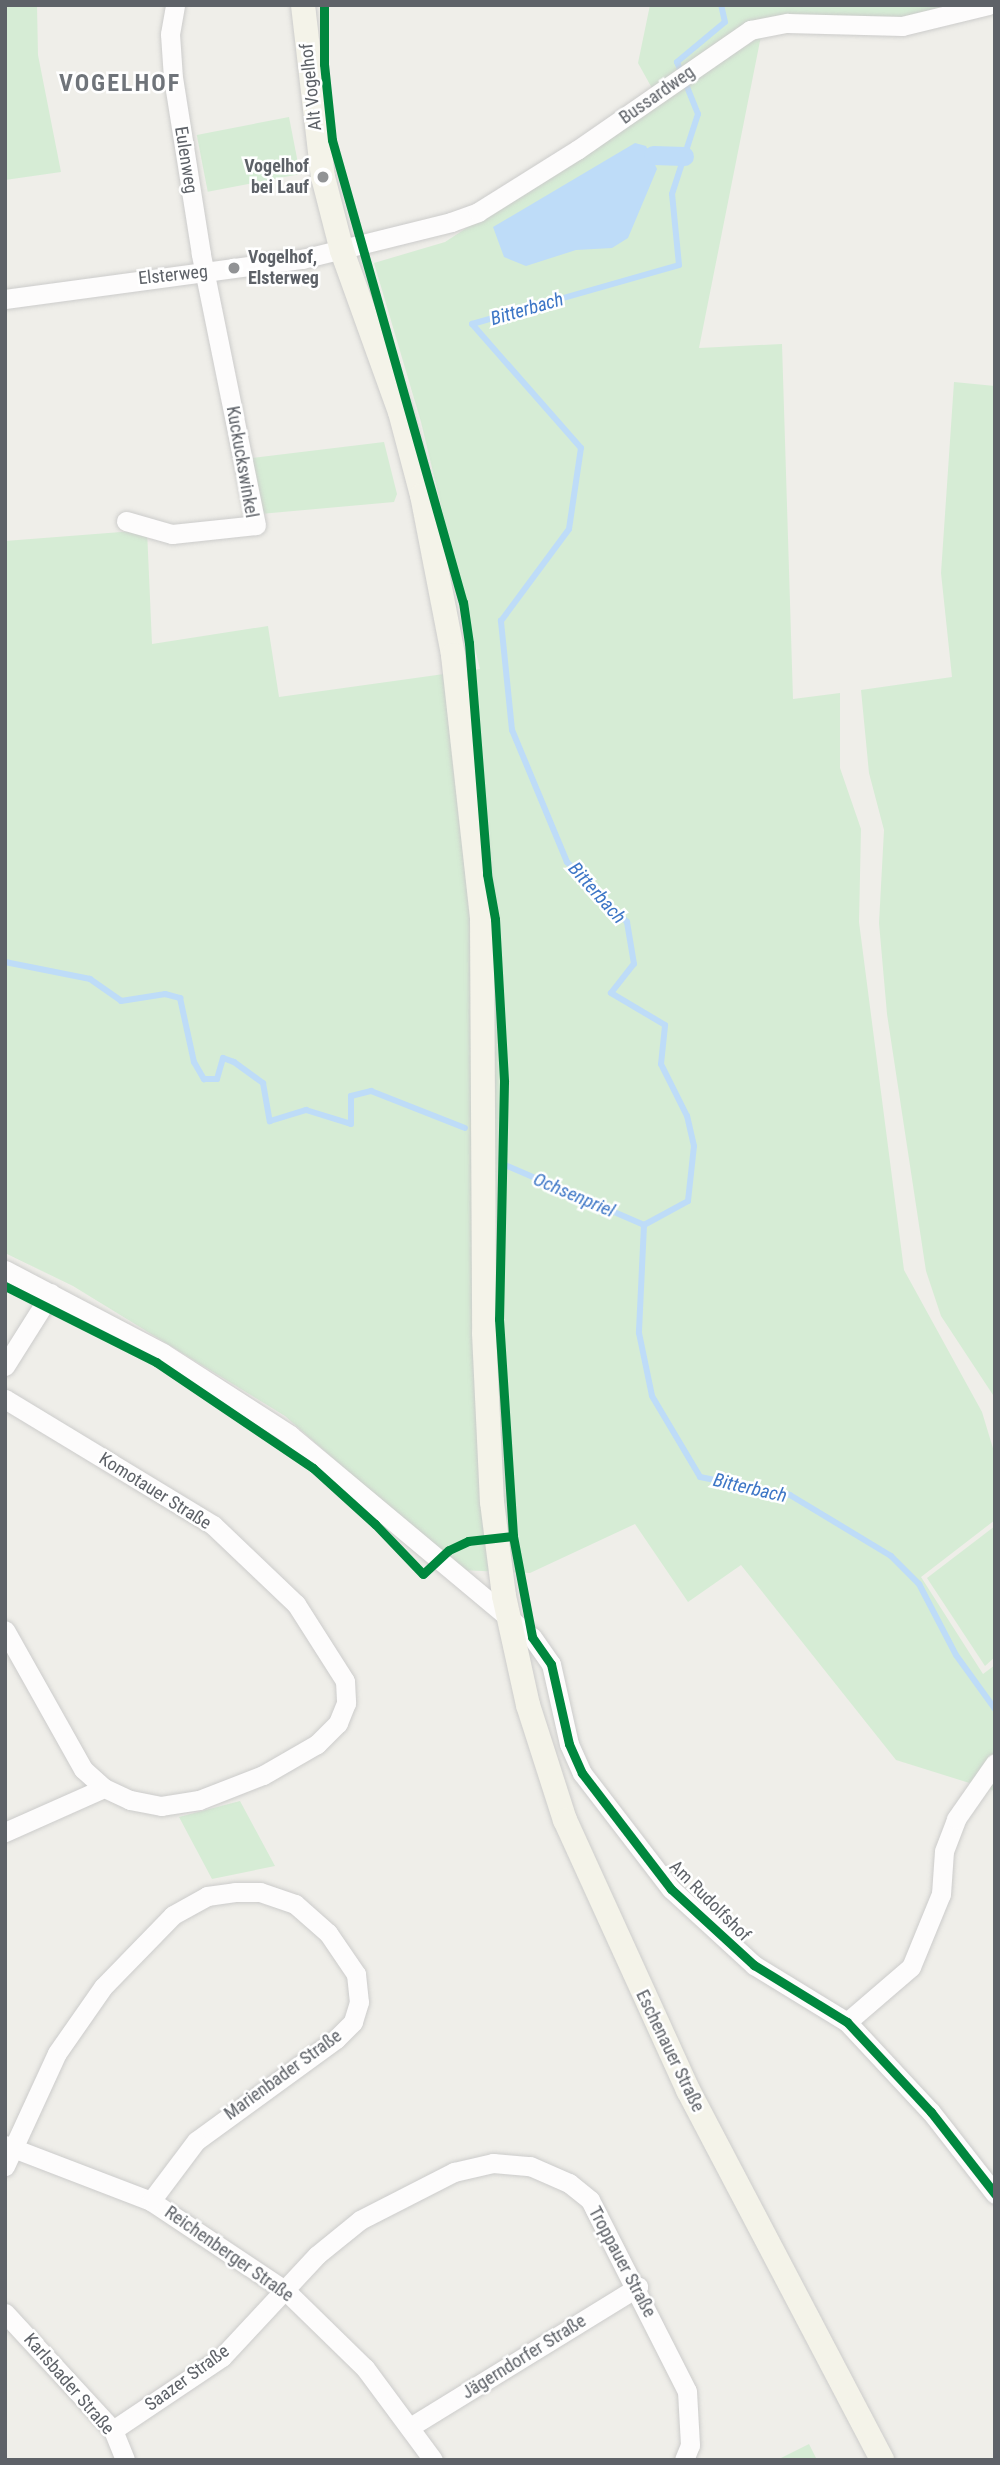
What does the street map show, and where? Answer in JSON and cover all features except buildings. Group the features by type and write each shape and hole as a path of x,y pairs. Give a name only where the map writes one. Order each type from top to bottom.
{"main road":[{"name":"Alt Vogelhof","path":"303,5 319,177 342,251"},
{"name":"Eschenauer Straße","path":"342,251 365,312 422,495 454,668 482,918 486,1106 484,1333 493,1509 509,1621 528,1705 553,1782 597,1896 688,2090 882,2460"}],"street":[{"name":"Eulenweg","path":"175,5 170,34 173,78 205,272"},
{"name":"Bussardweg","path":"342,251 478,212 750,30 787,23 902,26 989,5"},
{"name":"Elsterweg","path":"5,299 342,251"},
{"name":"Kuckuckswinkel","path":"126,522 172,534 256,525 205,272"},
{"name":"Am Rudolfshof","path":"5,1270 163,1353 290,1435 509,1621 532,1637 551,1664 569,1744 587,1782 671,1889 754,1965 847,2022 931,2112 995,2194"},
{"path":"5,1366 51,1293"},
{"name":"Komotauer Straße","path":"5,1399 213,1525 296,1604 345,1681 346,1703 338,1723 317,1744 263,1775 199,1800 161,1806 130,1800 104,1788 83,1769 5,1630"},
{"path":"847,2022 911,1967 941,1894 944,1851 956,1819 995,1763"},
{"path":"5,1832 104,1788"},
{"name":"Marienbader Straße","path":"8,2153 57,2053 103,1987 173,1915 207,1896 235,1892 260,1892 295,1903 328,1933 355,1974 359,2002 354,2022 336,2039 196,2141 151,2201"},
{"name":"Reichenberger Straße","path":"8,2153 151,2201 286,2291 365,2368 433,2460"},
{"name":"Troppauer Straße","path":"286,2291 317,2255 360,2220 454,2172 494,2163 530,2166 569,2183 590,2200 638,2287 687,2391 690,2445 684,2460"},
{"name":"Jägerndorfer Straße","path":"410,2427 638,2287"},
{"name":"Saazer Straße","path":"113,2430 222,2357 286,2291"},
{"name":"Karlsbader Straße","path":"5,2313 113,2430 125,2460"}],"green space":[{"path":"5,5 37,5 38,55 61,172 5,180"},
{"path":"650,5 966,5 902,20 775,19 653,90 638,63"},
{"path":"761,36 699,348 782,344 793,699 840,693 840,768 861,829 859,922 904,1270 982,1412 995,1455 995,1520 921,1577 983,1674 995,1665 995,1791 896,1760 741,1565 688,1602 635,1524 530,1573 460,1570 285,1416 73,1286 5,1253 5,541 147,530 152,644 268,626 279,697 480,669 421,422 374,263 445,242"},
{"path":"289,117 300,174 208,192 197,135"},
{"path":"954,382 995,386 995,1398 941,1316 926,1271 887,1014 879,923 884,830 869,773 861,690 952,677 941,573"},
{"path":"384,442 397,494 394,502 260,514 252,458"},
{"path":"995,1526 995,1657 985,1666 927,1578"},
{"path":"240,1801 275,1866 212,1879 179,1817"},
{"path":"809,2444 817,2460 777,2460"}],"water":[{"path":"635,143 646,146 657,169 628,238 612,248 576,250 526,266 504,257 493,227"}],"waterway":[{"name":"Bitterbach","path":"644,1225 688,1201 694,1146 687,1116 661,1064 665,1025 611,993 634,964 627,922 567,862 512,730 501,621 569,529 581,448 472,324 679,265 672,194 698,114 677,62 725,22 721,5"},
{"path":"653,155 684,156"},
{"name":"Ochsenpriel","path":"5,962 90,979 121,1001 165,994 180,998 194,1062 204,1079 217,1079 223,1058 234,1062 263,1083 270,1121 306,1110 351,1124 351,1096 371,1091 465,1128"},
{"name":"Ochsenpriel","path":"505,1165 644,1225"},
{"name":"Bitterbach","path":"644,1225 639,1333 652,1396 700,1477 790,1495 891,1556 919,1584 956,1655 995,1709"}],"cycle path":[{"path":"324,5 324,64 332,140 463,602 469,643 487,874 495,919 504,1082 499,1319 513,1536 532,1637 551,1664 569,1744 582,1773 671,1889 754,1965 847,2022 931,2112 995,2194"},
{"path":"5,1286 156,1362 313,1468 375,1524 423,1574 449,1550 468,1541 513,1536"}],"place":[{"name":"Vogelhof bei Lauf","path":"323,177"},
{"name":"Vogelhof, Elsterweg","path":"234,268"}],"district":[{"name":"VOGELHOF","path":"120,84"}]}
